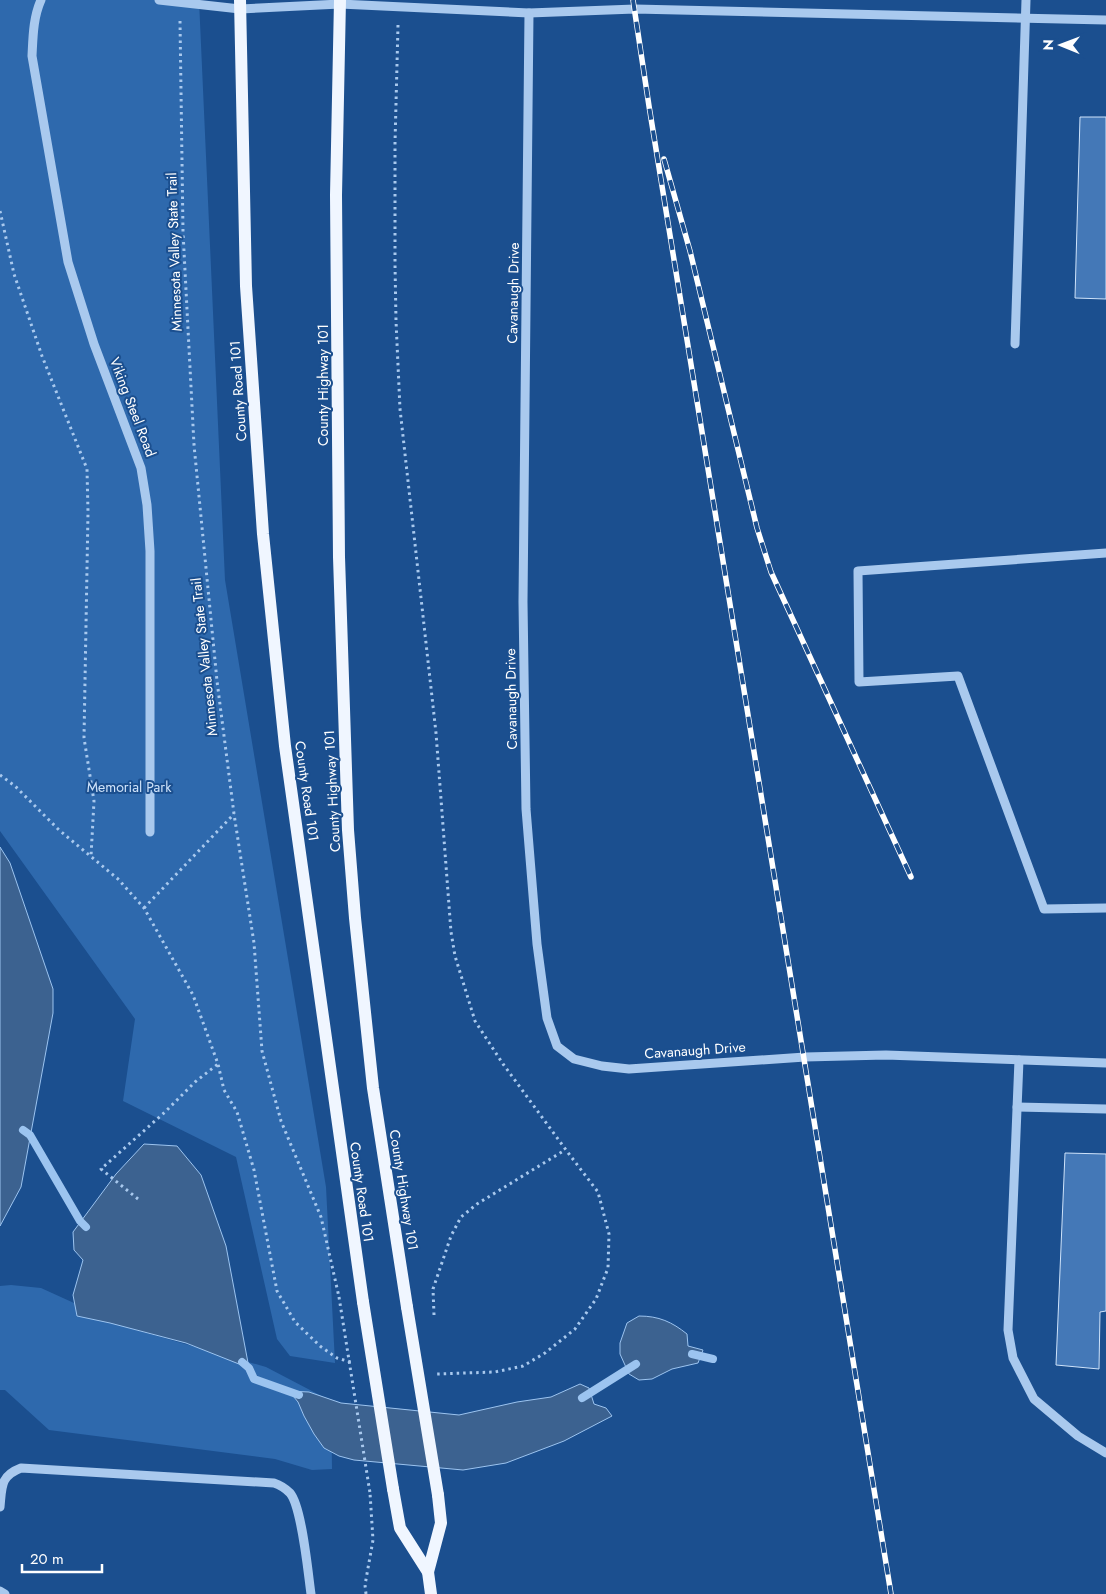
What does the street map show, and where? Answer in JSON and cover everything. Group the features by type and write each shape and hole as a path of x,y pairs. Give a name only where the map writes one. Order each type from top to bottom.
{"main road":[{"name":"County Highway 101","path":"340,2 336,195 339,537 348,830 373,1088 442,1523 428,1572"},
{"name":"County Road 101","path":"240,4 246,286 263,534 286,746 362,1302 393,1488 400,1528 428,1572"},
{"path":"428,1572 431,1594"}],"street":[{"name":"Viking Steel Road","path":"41,0 34,28 32,56 68,262 94,344 141,468 147,504 150,552 150,832"},
{"path":"159,0 240,4 340,2 529,14 635,9 1106,20"},
{"path":"1015,344 1026,0"},
{"name":"Cavanaugh Drive","path":"529,14 523,602 526,809 537,944 547,1018 557,1046 574,1058 611,1067 629,1069 805,1056 886,1056 1106,1063"},
{"path":"1106,553 858,570 859,682 958,676 1044,909 1106,908"},
{"path":"1019,1060 1008,1330 1013,1358 1034,1399 1078,1436 1106,1453"},
{"path":"1018,1106 1106,1109"},
{"path":"0,1507 2,1481 10,1472 20,1468 274,1483 282,1486 291,1494 300,1520 311,1594"},
{"path":"0,1591 5,1594"}],"path":[{"name":"Minnesota Valley State Trail","path":"180,2 183,232 194,445 217,681 234,814 254,943 262,1051 281,1121 321,1217 339,1297 370,1493 373,1540 365,1585 366,1594"},
{"path":"398,7 395,143 396,321 399,392 436,733 451,932 455,956 475,1021 503,1064 598,1192 609,1234 608,1268 596,1299 575,1329 545,1353 522,1366 495,1372 435,1374"},
{"path":"0,211 14,274 42,356 86,469 88,512 84,738 94,800 91,856"},
{"path":"0,775 15,786 59,830 118,879 144,908 193,995 218,1064 224,1090 237,1112 263,1208 269,1253 277,1291 295,1322 320,1346 337,1358 355,1363"},
{"path":"144,908 234,814"},
{"path":"138,1199 101,1169 165,1112 195,1082 218,1064"},
{"path":"434,1315 433,1289 451,1236 461,1217 477,1204 566,1150"}],"green space":[{"name":"Memorial Park","path":"0,0 199,0 225,580 326,1187 335,1363 290,1356 277,1339 236,1157 123,1101 135,1019 0,831"},
{"path":"11,1285 41,1288 129,1328 266,1367 331,1401 332,1469 312,1470 275,1459 49,1430 5,1390 0,1390 0,1286"}],"shaded area":[{"path":"0,847 10,863 53,989 53,1013 21,1187 0,1226"},
{"path":"144,1144 177,1146 201,1175 226,1246 249,1368 186,1343 77,1316 73,1295 83,1260 74,1250 73,1232 116,1174"},
{"path":"639,1316 665,1320 687,1334 688,1346 703,1350 698,1363 672,1369 652,1379 639,1380 629,1374 620,1354 620,1343 627,1323"},
{"path":"580,1384 589,1388 594,1404 606,1408 612,1416 564,1441 506,1463 463,1470 354,1460 339,1456 324,1448 314,1434 298,1402 289,1391 309,1392 341,1403 459,1415 517,1402 551,1397"}],"building":[{"path":"1080,117 1106,117 1106,299 1075,298"},
{"path":"1065,1153 1106,1154 1106,1311 1100,1312 1099,1369 1056,1365"}],"waterway":[{"path":"23,1130 30,1135 80,1221 86,1227"},
{"path":"692,1354 713,1359"},
{"path":"242,1362 249,1368 254,1379 299,1395"},
{"path":"582,1398 636,1364"}],"railway":[{"path":"633,0 891,1594"},
{"path":"664,159 690,251 757,528 771,572 911,877"}]}
